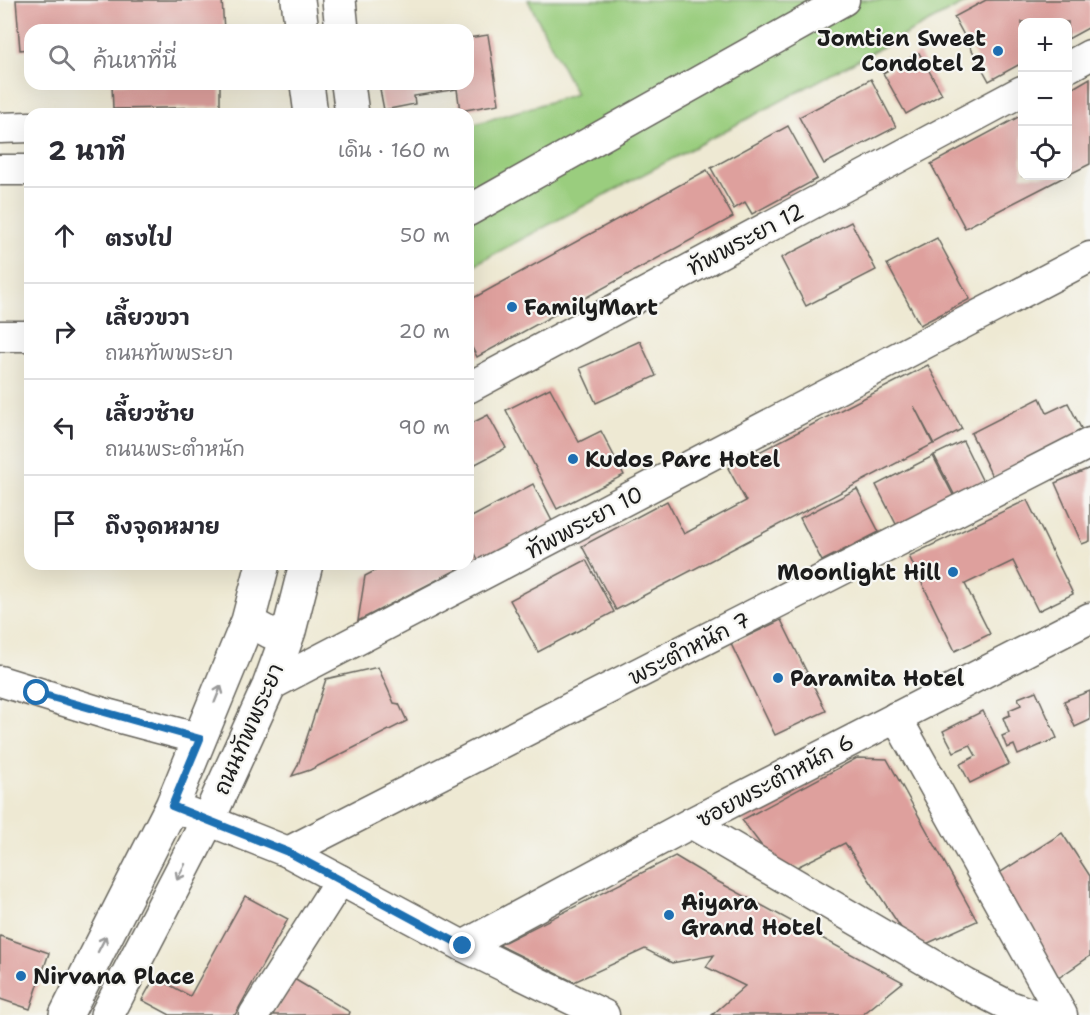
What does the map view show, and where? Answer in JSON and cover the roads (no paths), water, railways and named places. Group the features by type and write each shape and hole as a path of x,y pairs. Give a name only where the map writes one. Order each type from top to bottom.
{"main road":[{"path":"298,0 301,24"},
{"path":"339,0 341,24"},
{"path":"309,90 310,108"},
{"path":"349,90 351,108"},
{"name":"ถนนทัพพระยา","path":"66,1015 172,806 248,621 261,570"},
{"name":"ถนนทัพพระยา","path":"107,1015 208,820 269,686 289,631 304,570"}],"street":[{"path":"474,208 844,0"},
{"path":"1072,65 1090,55"},
{"name":"ทัพพระยา 12","path":"474,385 1018,94"},
{"path":"0,128 24,127"},
{"path":"0,170 24,170"},
{"name":"ทัพพระยา 10","path":"269,686 1090,257"},
{"path":"0,336 24,336"},
{"name":"พระตำหนัก 7","path":"288,852 1090,443"},
{"name":"ซอยพระตำหนัก 6","path":"463,946 691,823 1090,618"},
{"path":"248,621 270,633 289,631"},
{"path":"0,681 110,715 200,739"},
{"path":"896,717 1062,1015"},
{"path":"172,806 288,852 463,946 604,1015"},
{"path":"691,823 966,984 1009,1006 1035,1015"},
{"path":"254,1015 340,880"}],"place":[{"name":"Jomtien Sweet Condotel 2","path":"998,51"},
{"name":"FamilyMart","path":"512,307"},
{"name":"Kudos Parc Hotel","path":"573,459"},
{"name":"Moonlight Hill","path":"953,572"},
{"name":"Paramita Hotel","path":"778,678"},
{"name":"Aiyara Grand Hotel","path":"669,915"},
{"name":"Nirvana Place","path":"21,976"}]}
